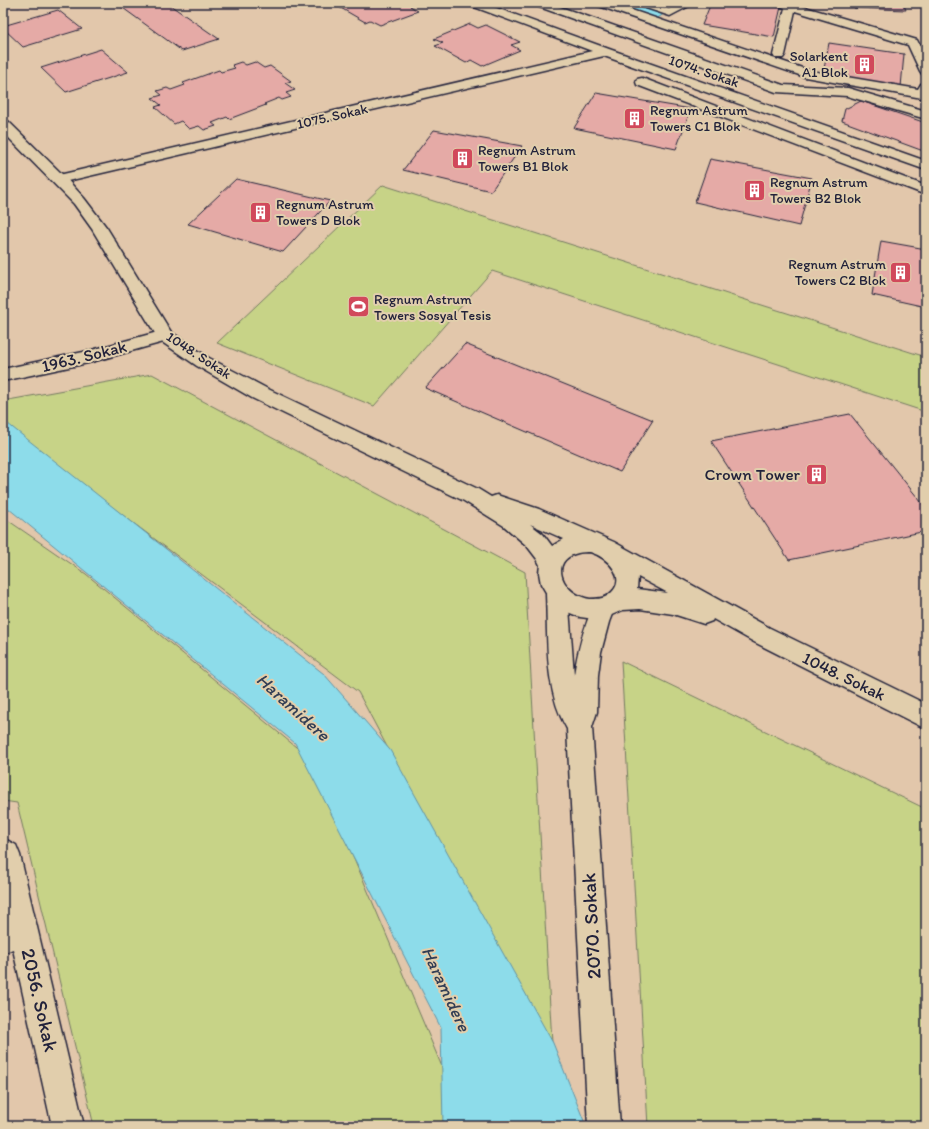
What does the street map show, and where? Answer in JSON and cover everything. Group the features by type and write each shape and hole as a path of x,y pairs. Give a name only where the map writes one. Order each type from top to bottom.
{"street":[{"name":"1074. Sokak","path":"473,3 605,52 926,166"},
{"path":"538,3 781,89 848,92 926,115"},
{"path":"600,3 737,50 778,59 809,74 922,94 926,87"},
{"path":"642,3 670,13"},
{"path":"659,23 670,13 687,3"},
{"path":"778,59 786,5 914,43 926,72"},
{"name":"1075. Sokak","path":"59,179 605,52"},
{"path":"642,82 926,191"},
{"path":"884,103 895,90"},
{"name":"1048. Sokak","path":"3,124 59,179 79,201 99,228 165,336 203,362 259,392 471,495"},
{"path":"821,151 839,135"},
{"name":"1963. Sokak","path":"3,375 88,357 165,336"},
{"path":"471,495 532,515 606,549 665,580 762,635"},
{"path":"471,495 511,520 535,540 545,553 551,565"},
{"path":"590,543 606,549 621,559 628,573 627,588 597,622 589,652 586,676 585,712 579,726 569,710 562,677 557,594 550,580 551,565 559,553 573,545 590,543"},
{"path":"557,594 570,604 586,609 611,605 631,598 648,599 681,606 762,635"},
{"name":"1048. Sokak","path":"762,635 926,717"},
{"name":"2070. Sokak","path":"579,726 604,1126"},
{"name":"2056. Sokak","path":"3,852 6,855 12,930 68,1126"}],"green space":[{"name":"Regnum Astrum Towers Sosyal Tesis","path":"383,185 926,357 926,412 492,271 374,406 217,343"},
{"path":"152,374 525,572 553,1060 358,692 3,425 3,401"},
{"path":"3,517 86,574 313,761 467,1126 94,1126 17,803 3,801"},
{"path":"621,661 926,809 926,1126 648,1126"}],"water":[{"path":"606,3 633,3 664,14 656,19"},
{"name":"Haramidere","path":"3,420 324,674 390,750 553,1043 586,1126 443,1126 441,1028 295,743 3,504"}],"building":[{"path":"116,3 167,3 219,39 182,51"},
{"path":"343,3 418,3 410,6 418,11 380,25 370,20 365,22 339,7 346,5"},
{"path":"711,3 751,3 781,7 774,37 702,25"},
{"path":"852,3 903,3 906,10 854,8"},
{"path":"58,10 82,29 23,47 3,28 3,26"},
{"path":"470,24 478,28 486,25 520,42 511,45 520,50 482,66 471,60 466,63 435,46 443,43 434,39"},
{"name":"Solarkent A1 Blok","path":"829,43 904,54 901,87 823,74"},
{"path":"101,49 128,72 66,92 41,68"},
{"path":"241,62 246,65 255,62 264,68 270,66 291,81 285,83 295,90 286,93 291,97 282,100 279,98 264,104 266,105 229,119 227,117 212,123 216,126 204,130 199,126 189,129 181,121 174,124 155,107 161,105 152,98 162,95 157,91 167,88 171,90 185,85 183,83 219,70 221,72 235,68 232,65"},
{"name":"Regnum Astrum Towers C1 Blok","path":"596,93 691,109 676,149 574,128"},
{"path":"861,101 926,123 926,152 842,121 845,109"},
{"name":"Regnum Astrum Towers B1 Blok","path":"434,130 522,146 491,191 403,170"},
{"name":"Regnum Astrum Towers B2 Blok","path":"710,159 812,178 799,226 695,202"},
{"name":"Regnum Astrum Towers D Blok","path":"236,179 330,201 283,252 188,224"},
{"name":"Regnum Astrum Towers C2 Blok","path":"881,241 926,249 926,307 872,295"},
{"path":"465,344 653,420 620,472 425,388"},
{"name":"Crown Tower","path":"850,414 926,508 926,531 789,560 711,441"}],"place":[{"name":"Solarkent A1 Blok","path":"864,64"},
{"name":"Regnum Astrum Towers C1 Blok","path":"634,118"},
{"name":"Regnum Astrum Towers B1 Blok","path":"463,158"},
{"name":"Regnum Astrum Towers B2 Blok","path":"754,190"},
{"name":"Regnum Astrum Towers D Blok","path":"260,212"},
{"name":"Regnum Astrum Towers C2 Blok","path":"901,272"},
{"name":"Regnum Astrum Towers Sosyal Tesis","path":"358,307"},
{"name":"Crown Tower","path":"816,474"}]}
